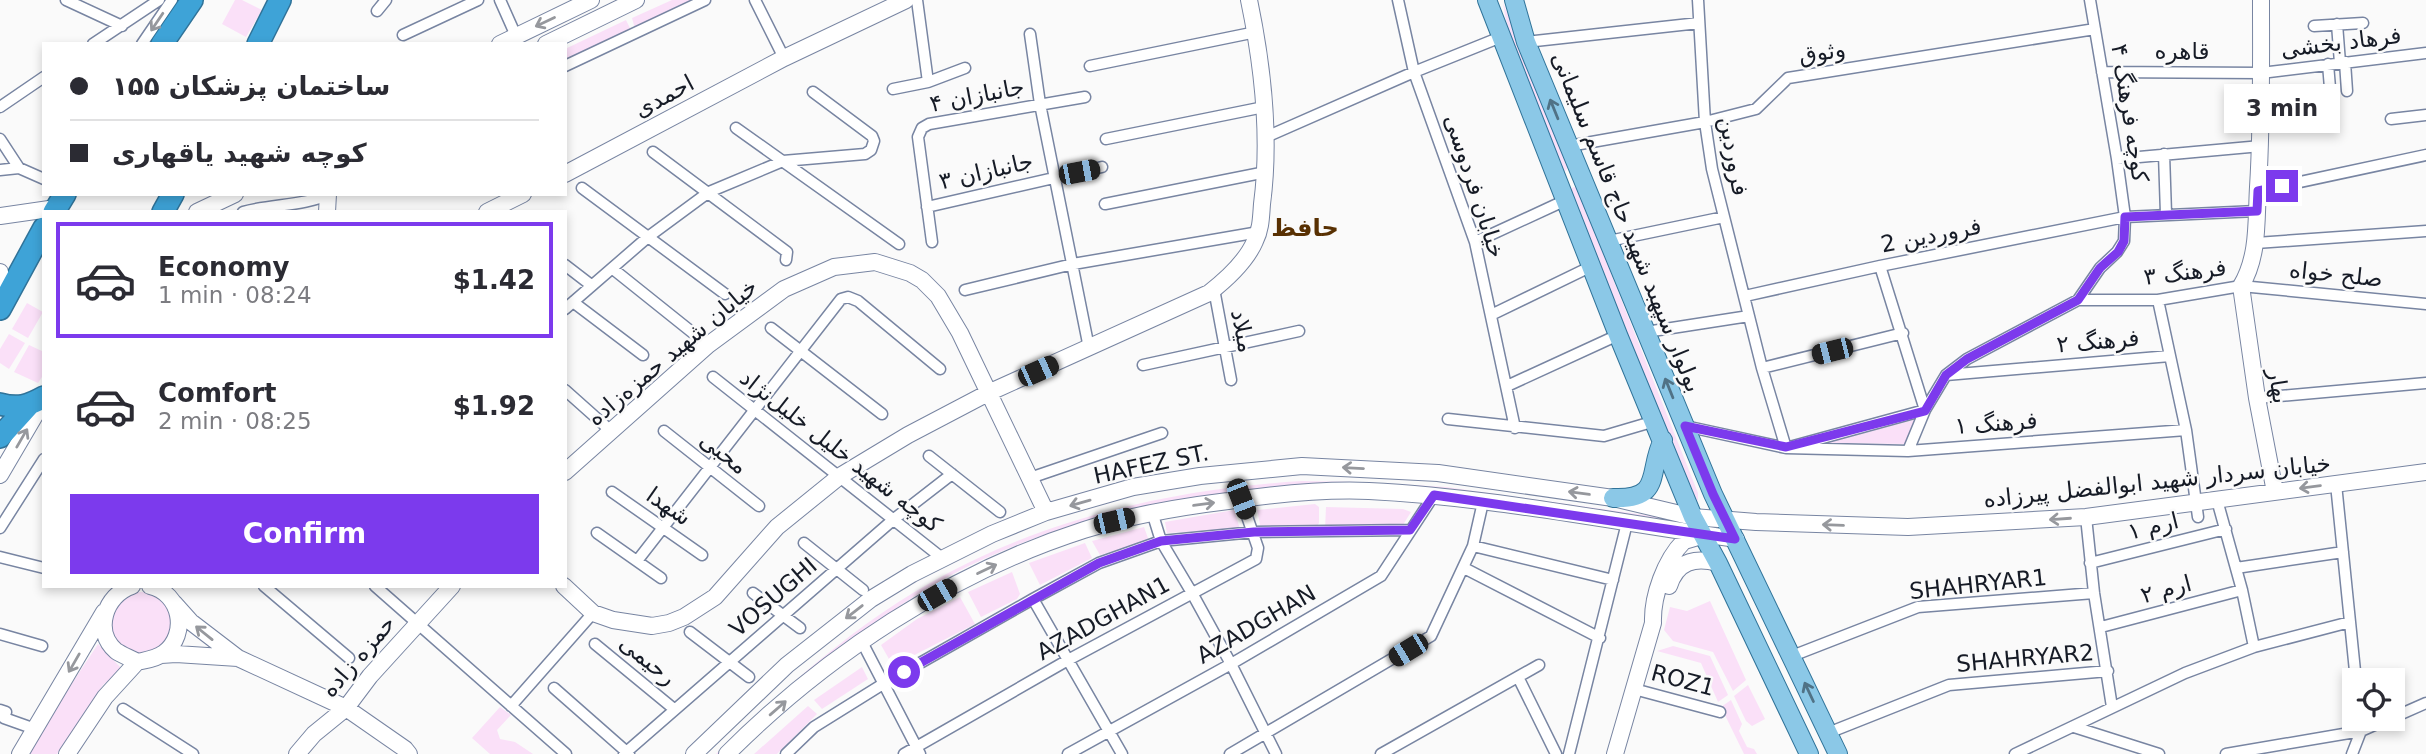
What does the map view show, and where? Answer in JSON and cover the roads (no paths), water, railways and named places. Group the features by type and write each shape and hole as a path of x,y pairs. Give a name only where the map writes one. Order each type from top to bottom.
{"highway":[{"path":"163,42 192,0"},
{"path":"260,42 280,0"},
{"path":"2,305 42,233"},
{"path":"0,404 13,408 39,400"},
{"path":"0,437 39,400"}],"main road":[{"name":"بولوار سپهبد شهید حاج قاسم سلیمانی","path":"1487,0 1618,335 1693,517 1718,562 1809,754"},
{"path":"1493,19 1494,0"},
{"name":"بولوار سپهبد شهید حاج قاسم سلیمانی","path":"1516,4 1526,42 1685,426 1725,518 1838,754"},
{"path":"1558,181 1580,172"},
{"path":"1613,498 1637,497 1647,488 1654,478 1657,452 1662,440"},
{"path":"1820,754 1808,726 1813,719 1826,730"}],"street":[{"path":"66,0 122,26"},
{"path":"96,42 159,0"},
{"path":"143,42 172,0"},
{"path":"377,11 386,0"},
{"path":"404,35 478,0"},
{"path":"500,0 516,36"},
{"path":"504,42 591,0"},
{"path":"550,42 636,0"},
{"path":"567,65 705,0"},
{"path":"755,0 784,58"},
{"name":"احمدی","path":"567,173 784,58 906,0"},
{"path":"917,0 928,82"},
{"path":"566,588 593,613 635,625 652,626 684,617 715,597 777,527 840,476 908,435 988,393 1214,289 1232,274 1254,245 1259,232 1266,172 1264,107 1256,32 1249,0"},
{"name":"خیابان فردوسی","path":"1398,0 1414,72 1475,242 1515,428"},
{"name":"فروردین","path":"1699,0 1705,122 1712,169 1762,368 1786,447"},
{"name":"کوچه فرهنگ ۴","path":"2078,300 2100,268 2118,252 2124,241 2125,217 2090,0"},
{"path":"2241,286 2248,275 2256,243 2261,146 2261,0"},
{"path":"1526,42 1699,23"},
{"path":"2314,26 2363,23"},
{"path":"2332,112 2338,63 2337,24"},
{"name":"وثوق","path":"1569,146 1705,122 1756,109 1788,78 2095,29"},
{"path":"1090,66 1256,32"},
{"path":"1030,34 1040,104 1089,348"},
{"path":"1266,136 1501,37"},
{"name":"فرهاد بخشی","path":"2261,73 2426,53"},
{"path":"2338,63 2347,91"},
{"path":"893,89 928,82 965,68"},
{"name":"قاهره","path":"2102,72 2261,73"},
{"path":"0,107 42,78"},
{"path":"643,355 569,306 648,237 709,192 783,161 865,154 872,150 872,136 813,92"},
{"name":"جانبازان ۴","path":"927,207 918,137 922,128 929,124 1085,97"},
{"path":"1106,139 1264,107"},
{"path":"2391,119 2426,116"},
{"path":"736,128 899,244"},
{"path":"0,139 19,168"},
{"path":"2117,159 2261,146"},
{"path":"653,152 787,252 786,260"},
{"path":"2164,154 2166,214"},
{"path":"2258,191 2426,155"},
{"name":"جانبازان ۳","path":"927,207 1102,167"},
{"path":"0,170 19,168 42,178"},
{"path":"1104,204 1266,172"},
{"path":"582,188 725,294"},
{"path":"201,210 231,196"},
{"path":"491,210 519,196"},
{"path":"253,210 328,198"},
{"path":"1475,242 1566,200"},
{"path":"0,216 58,202"},
{"path":"927,207 932,242"},
{"name":"فروردین 2","path":"1745,296 2125,217 2257,211"},
{"path":"1608,241 1724,217"},
{"path":"2256,243 2426,231"},
{"path":"965,290 1073,264 1259,232"},
{"name":"خیابان شهید حمزه‌زاده","path":"567,470 708,345 784,289 841,265 875,262 910,273 922,280 938,296 960,333 1046,512"},
{"path":"567,266 592,285"},
{"path":"1491,315 1592,266"},
{"path":"1786,447 1925,411 1903,333 1880,266"},
{"path":"613,269 708,345"},
{"path":"0,272 3,278 2,305"},
{"name":"فرهنگ ۳","path":"1908,451 1925,411 1946,375 1967,359 2078,300 2158,300 2241,286"},
{"name":"صلح خواه","path":"2241,286 2426,304"},
{"name":"بهار","path":"2241,286 2274,492"},
{"name":"میلاد","path":"1214,289 1231,380"},
{"path":"637,561 841,299 848,297 858,301 940,369"},
{"path":"2158,300 2186,430 2197,509"},
{"path":"1646,332 1749,316"},
{"path":"771,328 882,414"},
{"path":"1143,365 1299,331"},
{"path":"1762,368 1903,333"},
{"path":"1507,386 1618,335"},
{"name":"فرهنگ ۲","path":"1946,375 2170,356"},
{"name":"کوچه شهید خلیل خلیل‌نژاد","path":"713,377 942,558"},
{"path":"2257,398 2426,383"},
{"path":"567,392 611,431"},
{"path":"0,475 39,400"},
{"path":"1448,419 1604,436 1655,421"},
{"name":"فرهنگ ۱","path":"1685,426 1786,447 1908,451 2186,430"},
{"name":"محبی","path":"664,431 759,506"},
{"path":"1030,478 1162,433"},
{"path":"929,456 1000,512"},
{"path":"0,528 42,463"},
{"name":"HAFEZ ST.","path":"694,754 787,665 871,599 942,558 992,534 1046,512 1133,487 1226,472 1302,466 1438,473 1613,498 1693,517"},
{"name":"خیابان سردار شهید ابوالفضل پیرزاده","path":"1693,517 1908,527 2086,523 2197,509 2217,500 2274,492 2337,492 2426,472"},
{"name":"VOSUGHI","path":"627,753 894,519 952,474"},
{"path":"30,480 42,483"},
{"name":"HAFEZ ST.","path":"734,752 776,709 862,642 955,584 1008,558 1083,530 1152,512 1307,491 1434,495 1735,539"},
{"name":"شهدا","path":"612,492 702,555"},
{"path":"2337,492 2355,668"},
{"name":"AZADGHAN","path":"1068,754 1110,733 1381,576 1434,495"},
{"name":"AZADGHAN1","path":"904,754 918,751 1068,660 1256,559 1259,552 1254,532 1241,499"},
{"path":"2217,500 2242,590 2254,647"},
{"path":"1230,754 1431,636 1473,546 1483,502"},
{"path":"1152,512 1161,541 1231,663 1268,733 1276,754"},
{"path":"1570,754 1628,523"},
{"path":"2086,523 2112,707"},
{"name":"ارم ۱","path":"2090,564 2226,529"},
{"path":"786,754 814,727 883,684 1099,563 1161,541 1254,532 1410,530"},
{"path":"597,533 661,578"},
{"path":"1615,754 1653,622 1652,611 1666,569 1684,541 1704,536"},
{"path":"804,543 863,590"},
{"path":"1473,546 1613,580"},
{"path":"2236,568 2343,552"},
{"path":"0,557 42,568"},
{"path":"1653,622 1660,613 1672,578 1684,563 1703,559 1718,562"},
{"path":"1464,568 1600,638"},
{"path":"20,754 108,604 127,588"},
{"path":"156,588 166,594 191,622 238,658 346,708 409,754"},
{"path":"266,588 349,658"},
{"path":"377,588 566,754"},
{"name":"حمزه زاده","path":"297,754 314,734 346,708 369,676 450,588"},
{"name":"ارم ۲","path":"2101,627 2242,590"},
{"path":"753,593 800,628"},
{"name":"SHAHRYAR1","path":"1792,656 1918,607 2094,593"},
{"path":"1033,599 1122,754"},
{"path":"161,655 176,638 179,626 174,603"},
{"path":"108,604 104,616 108,641 117,651 137,662"},
{"path":"511,706 593,613"},
{"path":"2015,754 2185,673 2254,647 2350,622"},
{"path":"690,632 749,677"},
{"path":"0,634 42,646"},
{"path":"862,642 918,751"},
{"name":"رحیمی","path":"595,644 686,717"},
{"path":"67,754 105,697 137,662 176,654 238,658"},
{"path":"1381,754 1539,665"},
{"name":"SHAHRYAR2","path":"1826,730 1949,685 2108,671"},
{"path":"1518,677 1556,754"},
{"path":"554,688 627,753"},
{"name":"ROZ1","path":"1634,689 1720,712"},
{"path":"2405,712 2426,703"},
{"path":"123,709 193,754"},
{"path":"0,710 6,712 4,718 34,729"},
{"path":"2074,727 2160,754"},
{"path":"2226,754 2342,729"},
{"path":"2352,754 2359,731"}],"district":[{"name":"حافظ","path":"1305,228"}]}
